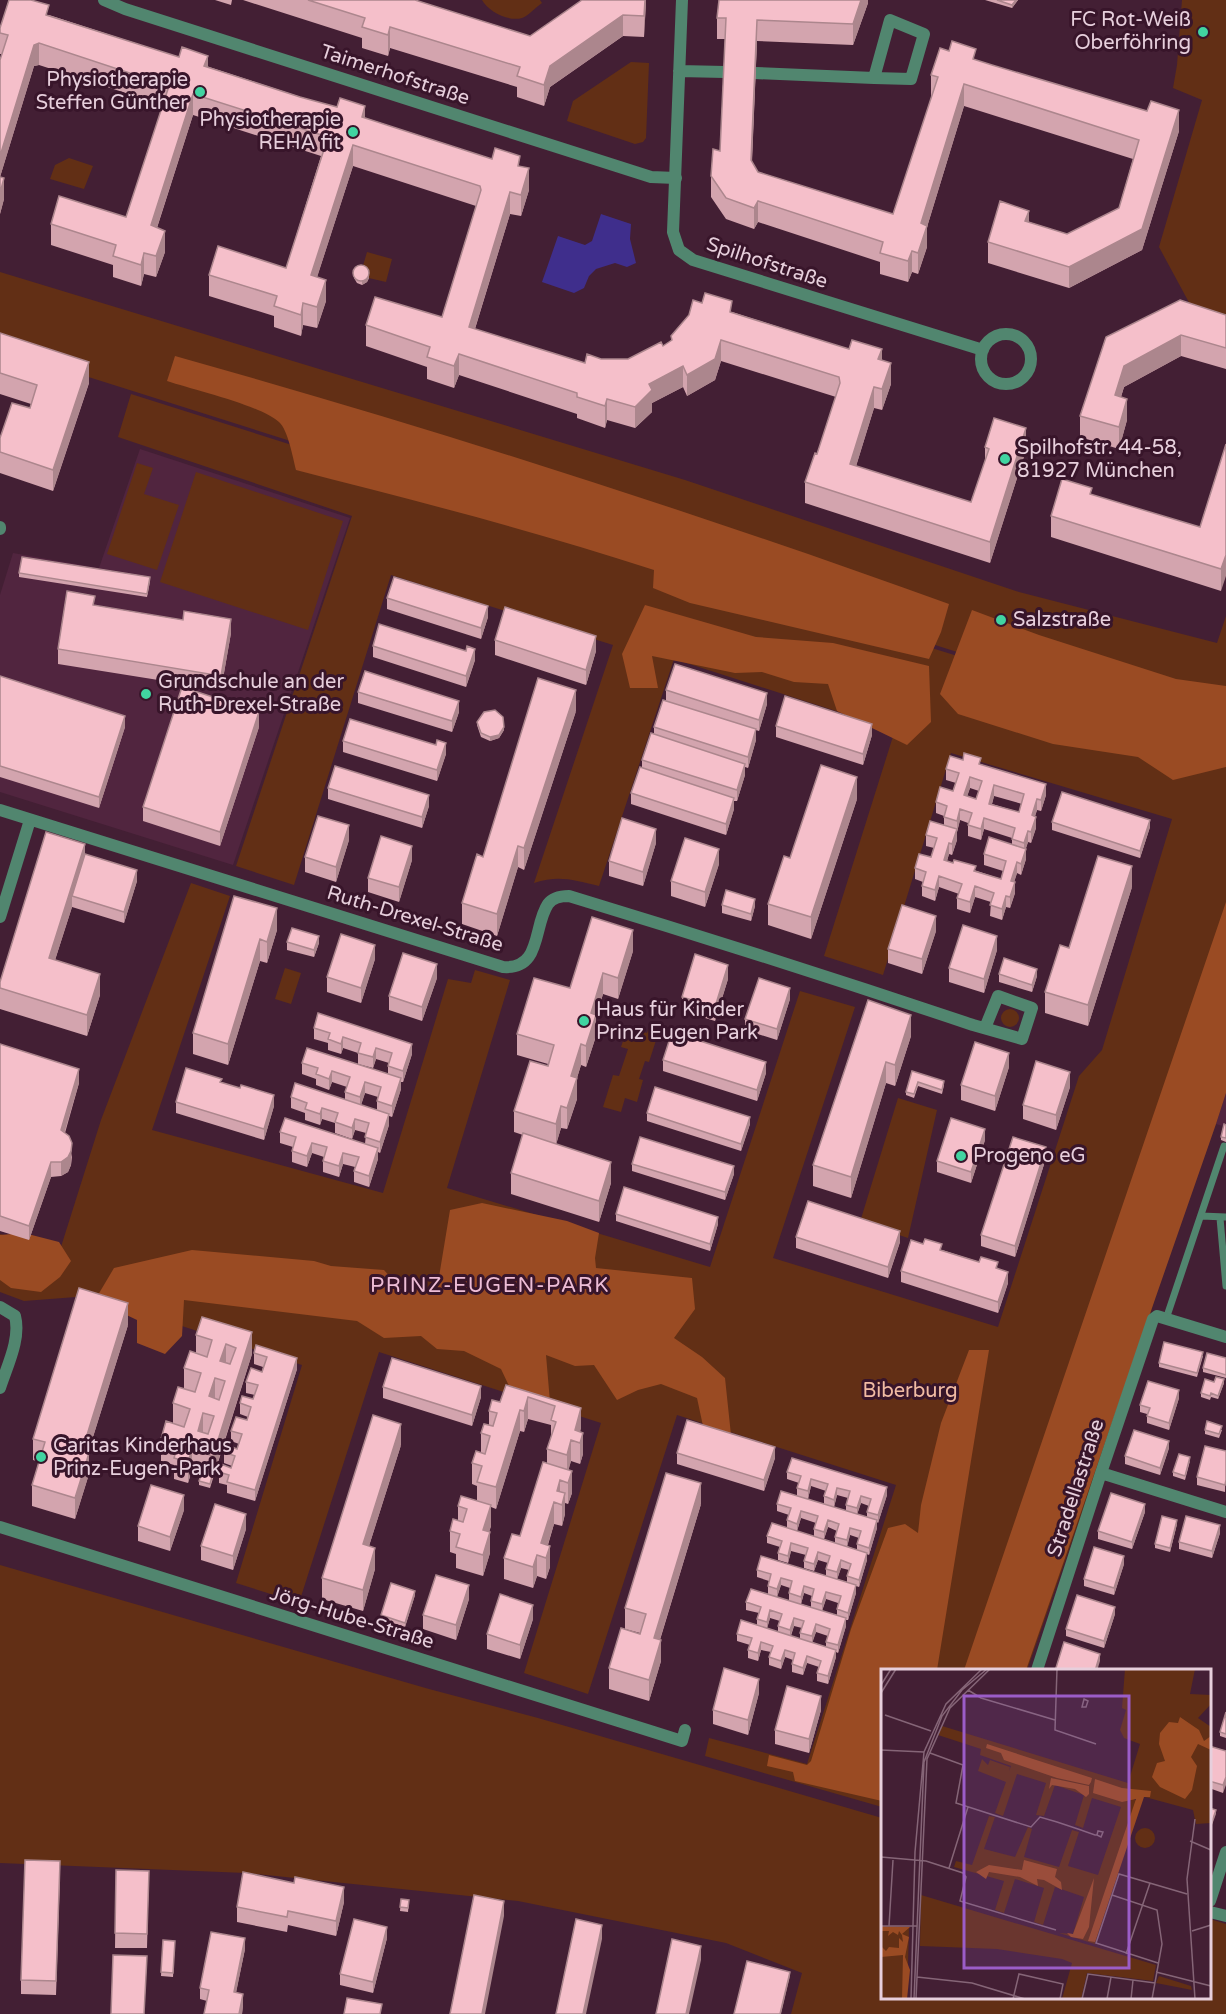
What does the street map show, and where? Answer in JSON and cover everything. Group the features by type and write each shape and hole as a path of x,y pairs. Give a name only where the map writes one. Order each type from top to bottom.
{"street":[{"name":"Taimerhofstraße","path":"104,0 651,177 676,178"},
{"name":"Spilhofstraße","path":"682,0 674,232 679,250 693,260 983,350"},
{"path":"755,73 874,78 911,79 924,34 890,20 874,78"},
{"path":"679,70 725,72"},
{"path":"1014,335 1025,342 1030,365 1023,378 1016,382 1002,384 995,382 984,371 981,364 983,350 986,344 996,336 1014,335"},
{"name":"Ruth-Drexel-Straße","path":"0,810 503,967 513,968 524,963 531,955 548,904 558,897 569,896 696,934 985,1028"},
{"path":"0,917 30,820"},
{"path":"0,1307 15,1316 17,1326 0,1388"},
{"path":"1160,1319 1226,1337"},
{"name":"Stradellastraße","path":"1038,1669 1101,1473 1160,1319"},
{"path":"1101,1473 1226,1512"},
{"name":"Jörg-Hube-Straße","path":"0,1527 644,1730 682,1741 685,1730"},
{"path":"1211,1895 1226,1852"},
{"path":"1211,1912 1226,1916"}],"lane":[{"path":"1160,1319 1201,1216 1224,1146 1226,1147"},
{"path":"1201,1216 1223,1217 1226,1286"}],"shaded area":[{"path":"601,214 631,224 630,239 636,263 627,267 615,263 596,269 589,276 584,288 574,293 542,282 558,236 585,245 592,241"},
{"path":"175,356 467,442 661,504 949,604 941,632 929,659 690,603 653,588 654,570 521,529 296,470 288,438 279,422 242,404 167,381"},
{"name":"Grundschule an der Ruth-Drexel-Straße","path":"140,449 350,518 233,865 0,792 0,595 13,553 99,568"},
{"path":"645,605 756,637 833,643 929,666 931,722 907,745 837,711 828,684 794,682 762,672 735,673 652,656 658,688 630,688 622,654"},
{"path":"972,610 1039,635 1176,679 1226,686 1226,767 1173,780 1138,757 1053,744 958,714 940,694"},
{"path":"1226,902 1226,1093 1216,1124 1026,1669 964,1669"},
{"path":"1226,1093 1226,1127 1216,1124"},
{"path":"482,1203 567,1221 599,1233 595,1258 596,1268 692,1278 695,1309 674,1338 702,1357 725,1378 731,1435 703,1426 697,1398 661,1384 638,1390 617,1400 594,1365 575,1366 546,1355 550,1402 511,1390 501,1369 464,1351 437,1349 421,1336 384,1338 357,1321 184,1300 182,1336 165,1354 137,1343 137,1320 95,1300 114,1268 192,1250 384,1270 400,1288 437,1289 450,1210"},
{"path":"24,1233 59,1242 71,1261 60,1277 41,1292 11,1288 0,1280 0,1235"},
{"path":"969,1350 989,1350 937,1669 881,1669 881,1801 795,1781 793,1772 767,1766 769,1755 807,1765 811,1761 851,1629 888,1528 905,1524 918,1533 921,1505 941,1423"}],"green space":[{"path":"482,0 540,0 542,3 524,17 517,19 499,15"},
{"path":"1182,0 1226,0 1226,321 1192,308 1159,247 1202,100 1173,88"},
{"path":"631,62 649,63 646,138 643,142 635,144 567,121 573,101"},
{"path":"69,158 93,166 84,189 50,179 55,165"},
{"path":"367,252 392,259 386,282 360,276"},
{"path":"0,272 685,480 1019,592 1217,643 1226,616 1226,737 0,349"},
{"name":"Biberburg","path":"131,394 437,491 581,540 977,662 1226,745 1226,1038 1148,1323 1027,1669 881,1669 881,1807 705,1756 709,1738 807,1764 896,1485 677,1415 588,1694 524,1673 601,1423 379,1352 299,1603 236,1583 302,1365 89,1296 24,1301 0,1292 0,1234 60,1250 101,1120 191,883 230,896 152,1130 383,1193 448,979 471,983 475,970 510,980 447,1188 710,1267 800,991 855,1007 773,1258 998,1327 1079,1076 1102,1050 1172,819 951,753 883,975 824,956 895,730 674,659 599,886 559,879 534,883 613,645 391,575 294,885 236,866 352,516 118,437"},
{"path":"137,463 153,468 144,494 179,505 157,570 107,554"},
{"path":"196,472 343,521 308,630 160,582"},
{"path":"285,968 301,973 291,1004 275,999"},
{"path":"1010,1009 1016,1012 1019,1018 1016,1024 1010,1027 1004,1024 1001,1018 1004,1012"},
{"path":"628,1026 647,1033 649,1028 659,1031 649,1062 645,1061 639,1079 643,1080 637,1102 625,1098 621,1112 603,1107 613,1075 619,1076 628,1049 621,1047"},
{"path":"898,1098 937,1110 908,1238 860,1222"},
{"path":"0,1565 881,1818 881,1999 1211,1999 1211,1919 1226,1924 1226,2014 791,2014 802,1973 726,1943 518,1901 246,1873 0,1863"}],"building":[{"path":"9,0 31,0 49,5 46,15 179,57 182,47 208,56 204,66 300,97 337,107 340,98 365,106 362,117 492,159 495,148 520,156 518,166 529,168 521,195 510,192 469,327 585,363 587,354 601,359 628,359 661,342 663,346 672,340 671,336 689,315 693,300 702,303 705,293 732,301 730,312 849,349 852,340 882,349 878,359 891,363 882,389 874,387 850,464 971,502 989,449 985,447 994,418 1026,428 990,542 805,482 815,453 817,454 840,383 839,377 721,340 715,359 687,375 683,366 649,384 652,390 635,407 607,399 605,406 577,397 577,393 459,354 454,366 427,357 430,347 366,325 375,297 442,317 481,190 480,186 353,145 311,275 326,280 317,307 303,303 301,315 274,306 277,296 209,275 218,246 286,268 328,137 193,94 151,225 165,231 156,256 144,253 141,265 113,256 116,245 51,224 59,196 126,217 169,86 39,43 34,45 0,156 0,60 8,35 0,33 0,28"},
{"path":"308,0 415,0 530,36 582,0 645,0 644,16 623,15 550,66 544,85 517,76 520,67 390,27 388,35 362,27 365,18"},
{"path":"719,0 861,0 853,24 757,20 751,160 758,172 893,214 938,77 931,75 940,48 949,51 952,41 976,49 973,59 992,65 1147,111 1151,101 1179,110 1142,229 1069,267 988,242 1000,201 1029,211 1025,221 1067,234 1119,208 1139,140 964,84 921,223 927,226 918,253 912,251 908,261 880,253 883,242 758,201 754,208 726,198 711,176 713,149 720,151 726,18 717,18"},
{"path":"997,0 1016,0 1012,5"},
{"path":"0,177 4,178 0,193"},
{"path":"361,265 369,273 361,281 353,273"},
{"path":"1180,300 1226,315 1226,348 1181,335 1124,366 1115,395 1127,399 1119,427 1080,416 1106,337"},
{"path":"0,333 89,362 53,470 0,452 0,438 12,403 30,408 37,385 0,373"},
{"path":"1226,444 1226,555 1221,569 1051,516 1062,479 1092,488 1090,494 1200,527"},
{"path":"22,557 150,577 147,594 19,573"},
{"path":"394,577 488,606 481,628 387,598"},
{"path":"67,591 95,596 93,605 183,620 184,611 231,619 221,676 58,649"},
{"path":"505,607 596,636 586,670 495,640"},
{"path":"379,624 466,651 467,646 475,649 466,676 373,646"},
{"path":"675,664 767,693 759,720 666,690"},
{"path":"365,671 459,701 452,721 358,692"},
{"path":"0,676 125,716 99,797 0,766"},
{"path":"538,678 576,690 524,848 518,846 497,914 462,903 477,854 483,857"},
{"path":"182,687 259,712 220,832 143,807"},
{"path":"785,696 872,724 863,754 776,726"},
{"path":"663,700 756,729 748,757 654,727"},
{"path":"495,710 503,717 504,727 499,735 490,737 481,733 477,722 484,712"},
{"path":"350,719 436,745 437,740 446,743 437,770 343,741"},
{"path":"651,733 745,764 737,790 642,760"},
{"path":"964,753 981,758 979,764 1046,784 1041,800 1037,799 1032,815 1036,817 1024,843 1012,839 1015,828 984,818 981,829 968,825 972,813 960,809 957,821 944,817 947,806 936,802 940,787 953,791 959,773 946,769 950,756 963,760","holes":["970,777 982,781 976,799 964,795","994,785 1024,794 1019,812 989,804"]},
{"path":"821,765 857,777 811,917 768,904 784,856 790,858"},
{"path":"335,766 429,795 422,817 328,788"},
{"path":"640,767 734,798 726,824 631,793"},
{"path":"1062,792 1150,820 1140,851 1052,822"},
{"path":"318,816 349,825 336,867 305,857"},
{"path":"622,818 656,829 643,872 609,861"},
{"path":"930,821 957,829 952,844 949,843 944,860 953,863 954,860 976,866 974,871 1001,879 1006,861 984,854 989,837 1026,849 1021,864 1017,862 1011,881 1015,882 1010,897 1006,896 1002,909 990,905 994,893 975,886 970,902 957,898 962,884 939,876 935,890 922,886 926,872 915,868 919,854 931,857 937,838 926,835"},
{"path":"46,832 85,844 49,958 100,974 87,1015 0,988"},
{"path":"381,836 412,846 399,887 368,878"},
{"path":"685,838 719,849 705,892 671,881"},
{"path":"85,854 137,870 124,912 72,896"},
{"path":"1098,856 1132,866 1088,1005 1045,992 1060,945 1069,948"},
{"path":"726,890 755,899 751,914 722,905"},
{"path":"234,896 277,908 267,942 260,939 228,1044 193,1033"},
{"path":"902,905 936,916 922,959 888,949"},
{"path":"592,917 633,930 618,978 603,973 591,1013 596,1015 586,1046 581,1044 571,1076 577,1078 567,1108 561,1106 556,1124 514,1111 530,1061 548,1066 554,1045 517,1034 534,978 570,988"},
{"path":"963,925 997,936 984,979 949,968"},
{"path":"292,928 319,936 314,950 287,942"},
{"path":"341,934 375,945 361,988 327,977"},
{"path":"403,953 437,964 422,1007 389,996"},
{"path":"695,954 728,965 715,1007 682,997"},
{"path":"1004,958 1037,969 1032,985 999,974"},
{"path":"759,978 790,988 777,1029 745,1019"},
{"path":"868,1000 911,1015 895,1065 886,1062 851,1177 813,1165"},
{"path":"318,1013 412,1044 403,1071 388,1066 392,1053 376,1048 373,1057 358,1053 361,1043 343,1037 341,1044 328,1039 330,1033 314,1028"},
{"path":"672,1032 766,1062 757,1090 663,1060"},
{"path":"975,1042 1009,1053 995,1096 961,1085"},
{"path":"0,1044 79,1069 61,1130 69,1136 72,1143 71,1151 68,1157 61,1162 51,1162 29,1226 0,1216"},
{"path":"307,1048 401,1078 392,1106 377,1101 381,1087 365,1082 360,1097 345,1092 350,1077 332,1071 329,1079 316,1074 318,1068 302,1063"},
{"path":"1036,1061 1070,1072 1056,1115 1023,1105"},
{"path":"186,1068 222,1079 220,1082 240,1088 241,1085 274,1095 264,1129 176,1102"},
{"path":"912,1071 944,1081 942,1090 918,1082 914,1094 906,1092"},
{"path":"295,1083 389,1114 380,1142 365,1137 369,1123 355,1119 352,1128 335,1122 338,1113 322,1108 320,1114 305,1109 307,1103 291,1097"},
{"path":"655,1087 750,1117 741,1144 647,1113"},
{"path":"285,1118 378,1148 369,1176 354,1171 359,1157 343,1153 339,1166 323,1161 327,1147 312,1143 307,1156 292,1151 296,1137 280,1132"},
{"name":"Progeno eG","path":"951,1118 985,1129 971,1172 937,1161"},
{"path":"1224,1124 1226,1125 1226,1138 1221,1137"},
{"path":"523,1133 611,1162 599,1201 511,1173"},
{"path":"640,1137 734,1166 725,1192 632,1164"},
{"path":"1013,1137 1046,1147 1015,1246 981,1235"},
{"path":"624,1187 718,1217 710,1244 616,1214"},
{"path":"808,1201 900,1231 888,1267 796,1237"},
{"path":"925,1239 942,1244 940,1250 979,1262 981,1257 998,1262 996,1268 1008,1272 998,1302 901,1271 911,1240 923,1244"},
{"path":"79,1288 128,1303 82,1451 89,1453 75,1498 32,1485 45,1442 33,1439"},
{"path":"202,1317 252,1332 213,1456 192,1449 188,1462 174,1458 178,1445 161,1439 166,1421 184,1427 190,1409 173,1403 178,1387 195,1392 201,1373 184,1368 190,1351 207,1357 212,1340 196,1335","holes":["226,1344 236,1348 230,1364 220,1361","215,1378 225,1381 219,1400 209,1396","203,1413 214,1416 208,1434 198,1431"]},
{"path":"1164,1342 1203,1352 1197,1373 1159,1363"},
{"path":"256,1345 297,1358 255,1490 227,1482 229,1475 219,1472 221,1464 231,1468 235,1456 224,1452 227,1445 237,1449 242,1434 231,1431 236,1417 247,1420 251,1407 240,1403 242,1396 253,1399 258,1385 246,1382 251,1368 262,1372 267,1357 254,1353"},
{"path":"1207,1353 1226,1358 1226,1375 1203,1368"},
{"path":"392,1358 481,1386 472,1415 383,1387"},
{"path":"1216,1377 1224,1379 1218,1396 1201,1393 1205,1379 1214,1382"},
{"path":"1148,1381 1179,1390 1169,1423 1147,1416 1150,1408 1140,1405"},
{"path":"506,1385 581,1408 575,1430 583,1433 580,1443 571,1440 567,1455 547,1449 556,1422 551,1420 555,1406 528,1397 524,1411 520,1410 496,1487 477,1482 482,1466 472,1463 476,1451 485,1454 490,1436 481,1433 484,1424 493,1426 497,1413 489,1411 492,1400 500,1402"},
{"path":"373,1415 401,1424 363,1544 375,1548 363,1590 322,1578"},
{"path":"687,1420 775,1447 764,1480 677,1453"},
{"path":"1207,1421 1222,1426 1219,1434 1205,1430"},
{"path":"1134,1430 1169,1441 1160,1468 1125,1456"},
{"path":"1205,1446 1226,1451 1225,1485 1197,1477"},
{"path":"1179,1454 1190,1457 1185,1476 1173,1472"},
{"path":"792,1458 887,1487 878,1515 867,1512 871,1499 861,1496 857,1508 846,1505 850,1491 837,1488 834,1500 824,1496 828,1484 811,1479 808,1491 797,1488 801,1476 787,1472"},
{"path":"543,1462 572,1471 568,1483 560,1480 557,1491 565,1493 562,1505 554,1502 541,1543 550,1546 546,1558 537,1555 533,1567 504,1558 512,1534 520,1536"},
{"path":"203,1470 213,1473 210,1484 199,1481"},
{"path":"666,1473 701,1483 654,1638 661,1640 649,1680 609,1668 621,1628 640,1634 646,1614 625,1608"},
{"path":"151,1485 184,1495 170,1537 138,1526"},
{"path":"781,1491 877,1520 869,1548 857,1544 861,1531 850,1528 847,1540 835,1537 839,1524 828,1520 824,1532 814,1529 818,1516 801,1511 797,1524 787,1520 791,1508 777,1504"},
{"path":"1111,1493 1145,1504 1132,1542 1098,1531"},
{"path":"461,1496 491,1505 483,1530 490,1532 483,1555 456,1547 460,1534 450,1531 453,1519 463,1522 467,1509 458,1506"},
{"path":"215,1504 246,1514 233,1556 201,1546"},
{"path":"1162,1516 1177,1520 1170,1548 1155,1544"},
{"path":"1186,1516 1220,1525 1212,1551 1179,1542"},
{"path":"772,1523 867,1553 859,1580 847,1576 851,1564 841,1560 837,1572 826,1569 830,1556 818,1552 814,1564 804,1561 808,1548 791,1543 788,1556 778,1553 782,1541 767,1536"},
{"path":"1094,1547 1124,1556 1114,1588 1084,1579"},
{"path":"761,1556 856,1585 848,1613 837,1609 841,1596 826,1592 822,1604 811,1601 814,1589 804,1586 801,1597 789,1593 792,1581 781,1578 777,1589 768,1586 771,1574 757,1570"},
{"path":"436,1575 469,1585 456,1625 423,1615"},
{"path":"391,1583 415,1591 405,1623 381,1615"},
{"path":"751,1589 846,1618 838,1645 826,1642 830,1629 816,1624 812,1636 800,1633 804,1621 794,1618 790,1630 778,1626 782,1614 770,1610 767,1622 757,1619 761,1607 746,1602"},
{"path":"500,1594 533,1605 520,1645 487,1634"},
{"path":"1077,1595 1115,1607 1104,1641 1066,1629"},
{"path":"741,1620 836,1650 828,1676 817,1673 821,1661 807,1656 803,1668 792,1664 795,1653 785,1650 781,1661 769,1657 773,1646 761,1642 758,1653 748,1650 752,1638 737,1634"},
{"path":"1064,1642 1100,1654 1096,1669 1056,1669"},
{"path":"724,1668 759,1679 748,1720 713,1710"},
{"path":"787,1686 821,1696 809,1739 775,1730"},
{"path":"1226,1712 1226,1734 1220,1732"},
{"path":"1211,1747 1226,1751 1226,1777 1223,1785 1211,1782"},
{"path":"1211,1809 1216,1810 1211,1824"},
{"path":"25,1860 60,1861 56,1981 21,1980"},
{"path":"116,1870 149,1871 147,1934 115,1933"},
{"path":"243,1872 294,1883 295,1877 344,1887 336,1921 288,1911 287,1917 237,1907"},
{"path":"474,1895 504,1901 482,2014 450,2014"},
{"path":"401,1899 409,1900 408,1908 400,1907"},
{"path":"354,1919 387,1927 373,1982 340,1974"},
{"path":"576,1919 602,1925 583,2014 556,2014"},
{"path":"211,1932 245,1938 234,1992 243,1994 239,2014 204,2014 209,1990 200,1988"},
{"path":"672,1939 701,1946 686,2014 656,2014"},
{"path":"163,1940 175,1941 173,1973 161,1972"},
{"path":"113,1955 147,1956 144,2014 111,2014"},
{"path":"747,1961 790,1972 780,2014 734,2014"},
{"path":"347,1998 382,2004 380,2014 344,2014"}],"place":[{"name":"FC Rot-Weiß Oberföhring","path":"1203,32"},
{"name":"Physiotherapie Steffen Günther","path":"200,92"},
{"name":"Physiotherapie REHA fit","path":"353,132"},
{"name":"Spilhofstr. 44-58, 81927 München","path":"1005,459"},
{"name":"Salzstraße","path":"1001,620"},
{"name":"Grundschule an der Ruth-Drexel-Straße","path":"146,694"},
{"name":"Haus für Kinder Prinz Eugen Park","path":"584,1021"},
{"name":"Progeno eG","path":"961,1156"},
{"name":"Caritas Kinderhaus Prinz-Eugen-Park","path":"41,1457"}],"district":[{"name":"PRINZ-EUGEN-PARK","path":"490,1285"}]}
